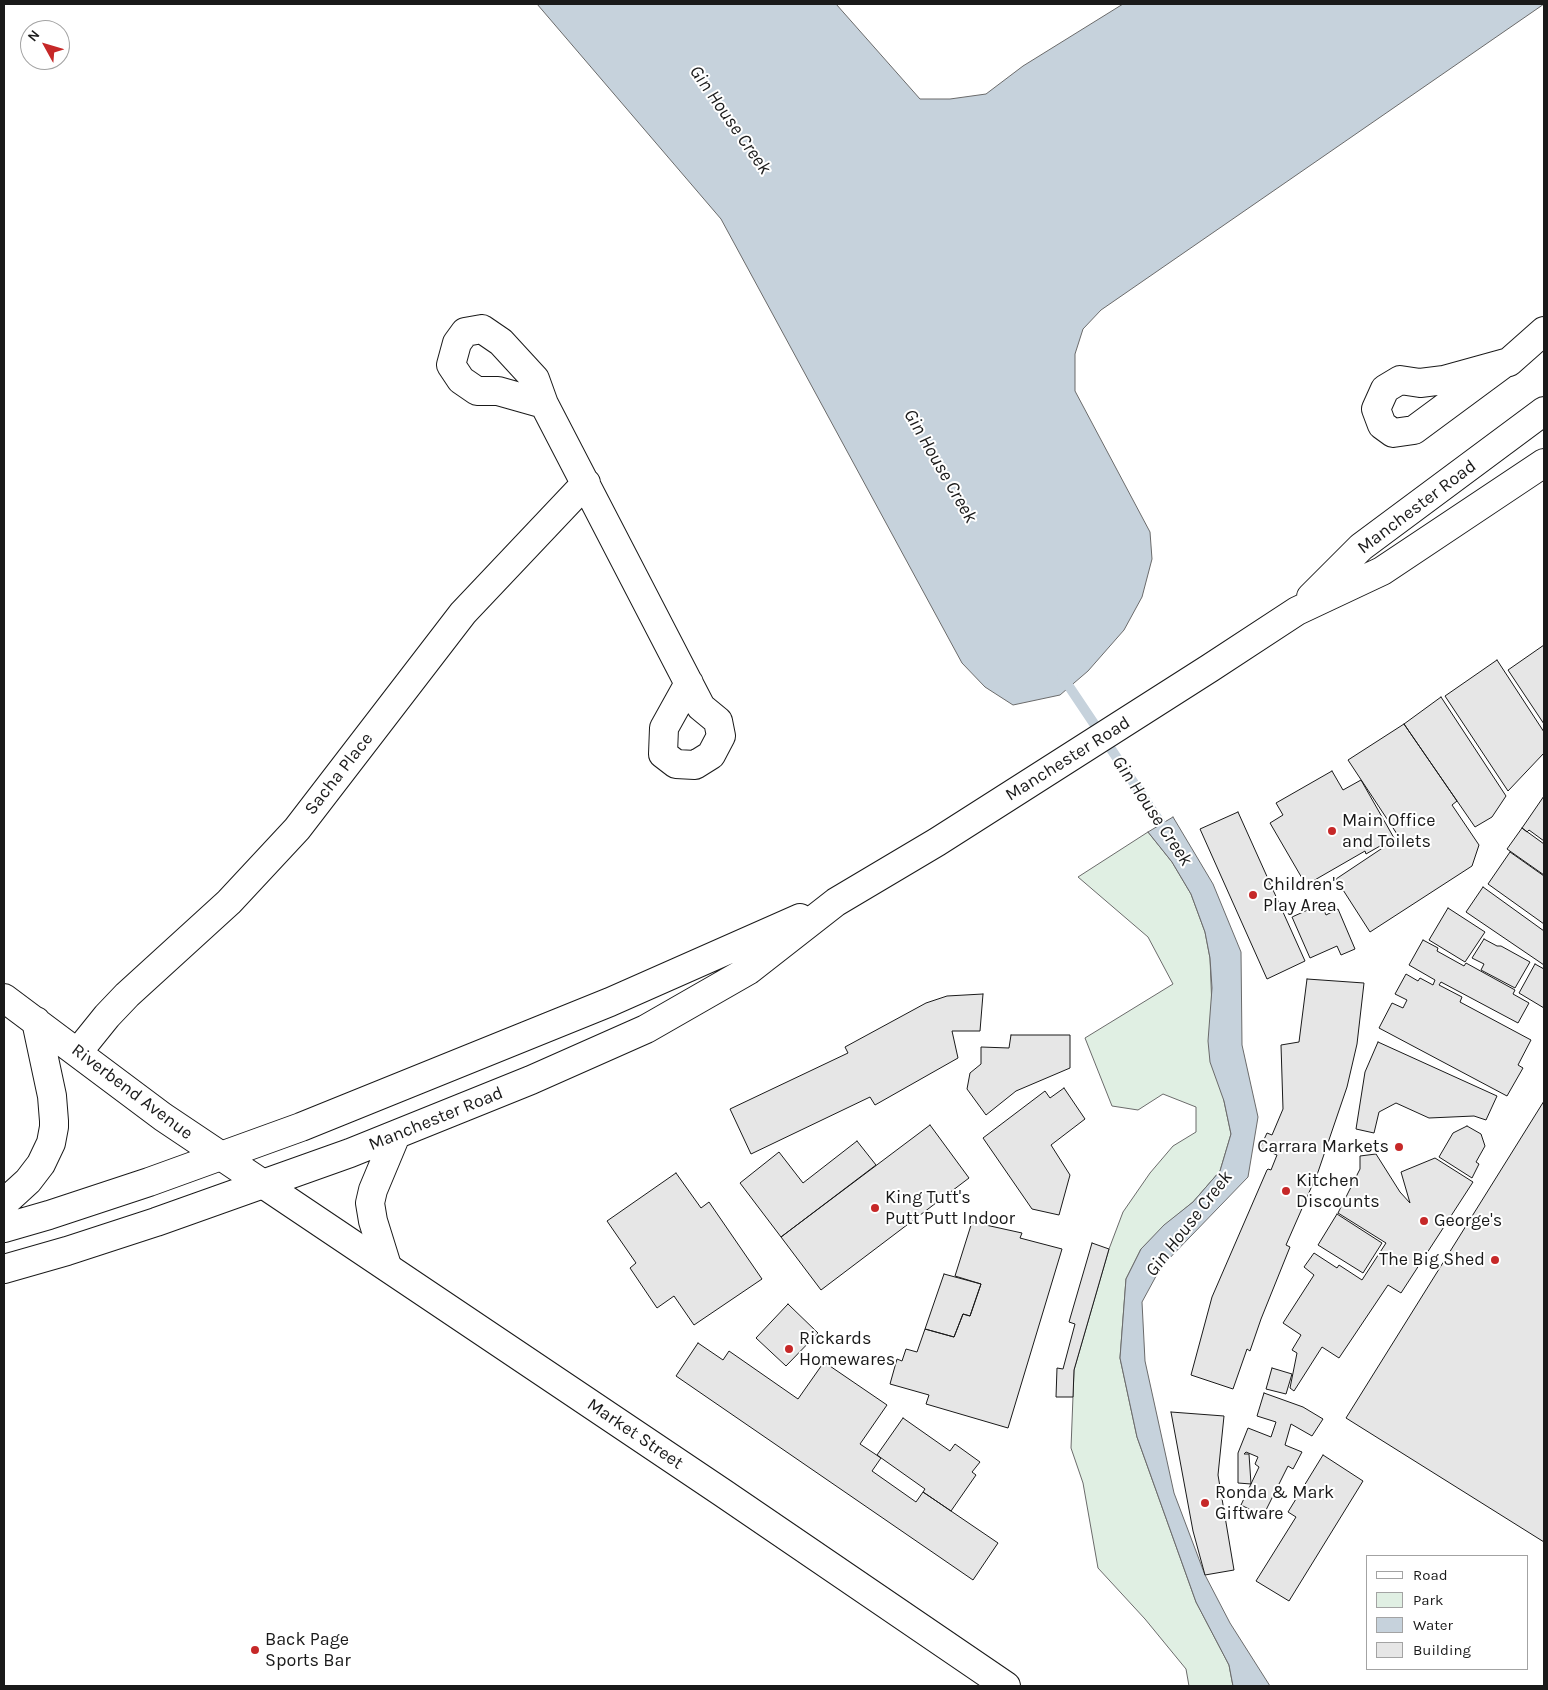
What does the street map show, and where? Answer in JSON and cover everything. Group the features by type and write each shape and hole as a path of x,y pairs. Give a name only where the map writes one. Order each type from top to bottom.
{"street":[{"path":"1505,363 1544,331"},
{"path":"544,404 702,707 718,721 721,736 711,754 695,765 676,764 663,754 664,728 689,683"},
{"name":"Manchester Road","path":"1297,611 1361,547 1544,411"},
{"name":"Manchester Road","path":"4,1228 58,1212 220,1156 376,1097 592,1009 836,902 937,842 1056,767 1297,611 1382,571 1544,463"},
{"name":"Sacha Place","path":"78,1052 127,995 229,902 297,829 464,613 586,483"},
{"name":"Manchester Road","path":"4,1269 76,1248 350,1153 532,1080 646,1029 749,970 836,902"},
{"name":"Riverbend Avenue","path":"4,998 148,1106 263,1184"},
{"path":"4,1203 28,1181 41,1164 51,1144 54,1127 52,1096 36,1021"},
{"path":"387,1266 373,1221 370,1203 373,1190 396,1135"},
{"name":"Market Street","path":"263,1184 715,1487 1006,1686"}],"green space":[{"path":"1148,832 1172,862 1191,894 1205,932 1210,958 1212,1008 1224,1101 1231,1134 1220,1171 1193,1202 1165,1225 1141,1249 1126,1279 1120,1358 1137,1437 1196,1602 1229,1665 1233,1686 1189,1686 1186,1669 1145,1619 1098,1568 1083,1483 1071,1448 1074,1370 1109,1249 1123,1212 1150,1173 1173,1146 1196,1132 1196,1107 1163,1094 1138,1110 1112,1106 1085,1038 1173,984 1148,937 1078,877"}],"water":[{"path":"537,4 836,4 920,99 950,99 986,94 1023,66 1123,4 1544,4 1101,310 1083,329 1075,354 1075,391 1150,532 1152,559 1142,597 1124,630 1088,671 1060,695 1013,705 985,687 962,663 721,219"},
{"path":"1173,817 1213,884 1241,952 1242,1045 1258,1117 1248,1177 1161,1267 1142,1302 1145,1361 1174,1493 1205,1575 1230,1623 1270,1686 1233,1686 1229,1665 1196,1602 1137,1437 1120,1358 1126,1279 1141,1249 1164,1225 1193,1202 1220,1171 1231,1134 1224,1101 1210,1062 1208,1041 1212,988 1210,958 1205,932 1191,894 1172,862 1148,832"}],"building":[{"path":"1544,645 1544,724 1508,670"},
{"path":"1497,660 1544,732 1544,753 1508,791 1445,696"},
{"path":"1441,697 1506,796 1492,817 1475,827 1404,724"},
{"path":"1404,724 1457,801 1452,805 1479,845 1472,866 1370,932 1336,879 1399,837 1348,760"},
{"name":"Main Office and Toilets","path":"1332,771 1343,790 1361,780 1394,838 1366,854 1365,851 1306,885 1270,823 1283,815 1276,803"},
{"path":"1544,796 1544,841 1529,830 1527,832 1522,828"},
{"name":"Children's Play Area","path":"1238,812 1305,961 1267,979 1200,829"},
{"path":"1522,828 1544,844 1544,875 1507,849"},
{"path":"1510,852 1544,876 1544,924 1488,884"},
{"path":"1483,887 1544,931 1544,965 1466,912"},
{"path":"1321,904 1326,915 1338,909 1355,949 1341,955 1337,946 1310,958 1292,917"},
{"path":"1448,908 1485,932 1465,962 1429,940"},
{"path":"1484,939 1530,962 1515,988 1481,970 1484,964 1472,958"},
{"path":"1423,940 1438,948 1437,951 1464,966 1466,963 1515,990 1513,994 1529,1003 1518,1023 1441,982 1439,985 1462,997 1460,1002 1531,1040 1518,1065 1523,1068 1507,1096 1379,1028 1392,1003 1403,1008 1407,1000 1395,994 1406,974 1418,981 1420,978 1433,985 1435,980 1409,965"},
{"path":"1535,964 1544,969 1544,1008 1519,993"},
{"path":"1307,979 1364,983 1357,1044 1347,1087 1318,1172 1286,1245 1290,1247 1250,1351 1247,1349 1233,1389 1191,1375 1212,1297 1267,1170 1271,1170 1277,1155 1260,1148 1267,1133 1272,1135 1283,1109 1281,1045 1299,1042"},
{"path":"983,994 980,1031 952,1031 958,1058 875,1105 870,1097 751,1154 730,1109 848,1053 845,1047 926,1003 947,996"},
{"path":"1011,1035 1070,1035 1070,1068 1016,1091 986,1115 967,1089 970,1073 981,1064 981,1047 1009,1048"},
{"path":"1378,1042 1497,1096 1486,1120 1474,1116 1429,1118 1396,1103 1379,1112 1374,1133 1356,1129 1365,1072"},
{"path":"1064,1088 1085,1119 1051,1145 1070,1175 1059,1215 1032,1209 983,1138 1045,1091 1050,1098"},
{"name":"The Big Shed","path":"1544,1101 1544,1542 1346,1418"},
{"name":"King Tutt's Putt Putt Indoor","path":"930,1125 969,1178 821,1290 781,1237"},
{"path":"1467,1126 1481,1134 1485,1146 1476,1162 1479,1164 1472,1178 1439,1157 1453,1133"},
{"path":"857,1141 876,1165 781,1237 740,1183 779,1152 803,1183"},
{"path":"1376,1154 1400,1192 1410,1203 1401,1172 1435,1158 1473,1182 1401,1293 1388,1285 1339,1358 1322,1347 1294,1391 1290,1388 1297,1353 1292,1350 1301,1335 1283,1323 1314,1275 1304,1267 1314,1253 1337,1268 1339,1265 1362,1280 1386,1243 1338,1213 1360,1169 1360,1156"},
{"path":"676,1173 701,1208 709,1202 762,1279 694,1325 674,1296 657,1308 630,1268 636,1263 607,1221"},
{"path":"1337,1214 1382,1243 1363,1273 1318,1245"},
{"path":"972,1222 1022,1233 1020,1238 1062,1249 1008,1428 926,1404 929,1395 890,1384 897,1359 902,1361 906,1349 917,1352 925,1329 954,1337 963,1314 970,1316 981,1284 955,1276"},
{"path":"1092,1243 1109,1249 1074,1370 1073,1397 1056,1397 1057,1368 1063,1369 1075,1324 1069,1322"},
{"path":"944,1274 981,1284 970,1316 963,1314 954,1337 925,1329"},
{"path":"788,1304 818,1333 786,1366 756,1338"},
{"path":"698,1343 723,1360 729,1351 798,1399 824,1362 887,1405 860,1444 881,1458 872,1471 916,1502 923,1492 998,1543 973,1580 676,1376"},
{"path":"1272,1368 1292,1374 1286,1394 1266,1389"},
{"path":"1264,1393 1303,1407 1323,1419 1312,1436 1291,1424 1285,1445 1302,1452 1293,1469 1288,1466 1263,1516 1241,1505 1251,1484 1238,1483 1238,1453 1248,1428 1271,1437 1276,1422 1257,1416","holes":["1246,1452 1258,1457 1255,1464 1259,1467 1251,1484 1249,1454 1244,1454"]},
{"name":"Ronda & Mark Giftware","path":"1171,1412 1224,1416 1218,1475 1234,1570 1205,1575 1193,1531"},
{"path":"903,1418 950,1451 955,1444 980,1462 972,1472 976,1475 951,1511 923,1492 925,1489 877,1455"},
{"path":"1323,1455 1363,1481 1289,1601 1256,1581 1296,1517 1288,1512"}],"waterway":[{"name":"Gin House Creek","path":"1062,676 1168,834"}],"place":[{"name":"Main Office and Toilets","path":"1332,831"},
{"name":"Children's Play Area","path":"1253,895"},
{"name":"Carrara Markets","path":"1399,1147"},
{"name":"Kitchen Discounts","path":"1286,1191"},
{"name":"King Tutt's Putt Putt Indoor","path":"875,1208"},
{"name":"George's","path":"1424,1221"},
{"name":"The Big Shed","path":"1495,1260"},
{"name":"Rickards Homewares","path":"789,1349"},
{"name":"Ronda & Mark Giftware","path":"1205,1503"},
{"name":"Back Page Sports Bar","path":"255,1650"}]}
